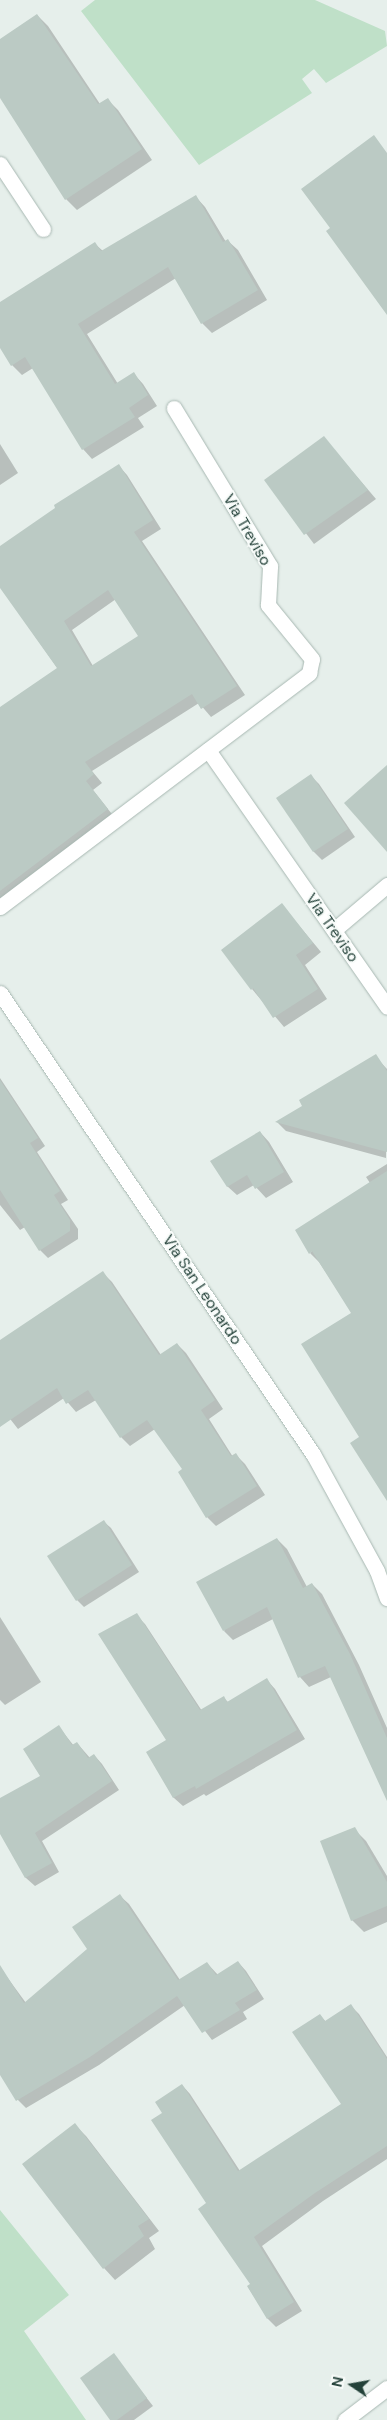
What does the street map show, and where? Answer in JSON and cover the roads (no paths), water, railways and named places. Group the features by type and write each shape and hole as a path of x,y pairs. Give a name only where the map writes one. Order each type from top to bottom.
{"street":[{"path":"0,164 43,229"},
{"name":"Via Treviso","path":"0,907 309,673 312,659 268,605 270,566 174,408"},
{"name":"Via Treviso","path":"208,750 387,1007"},
{"path":"334,930 387,885"},
{"name":"Via San Leonardo","path":"0,992 313,1454 377,1571 387,1598"},
{"path":"345,2420 387,2388"}]}
